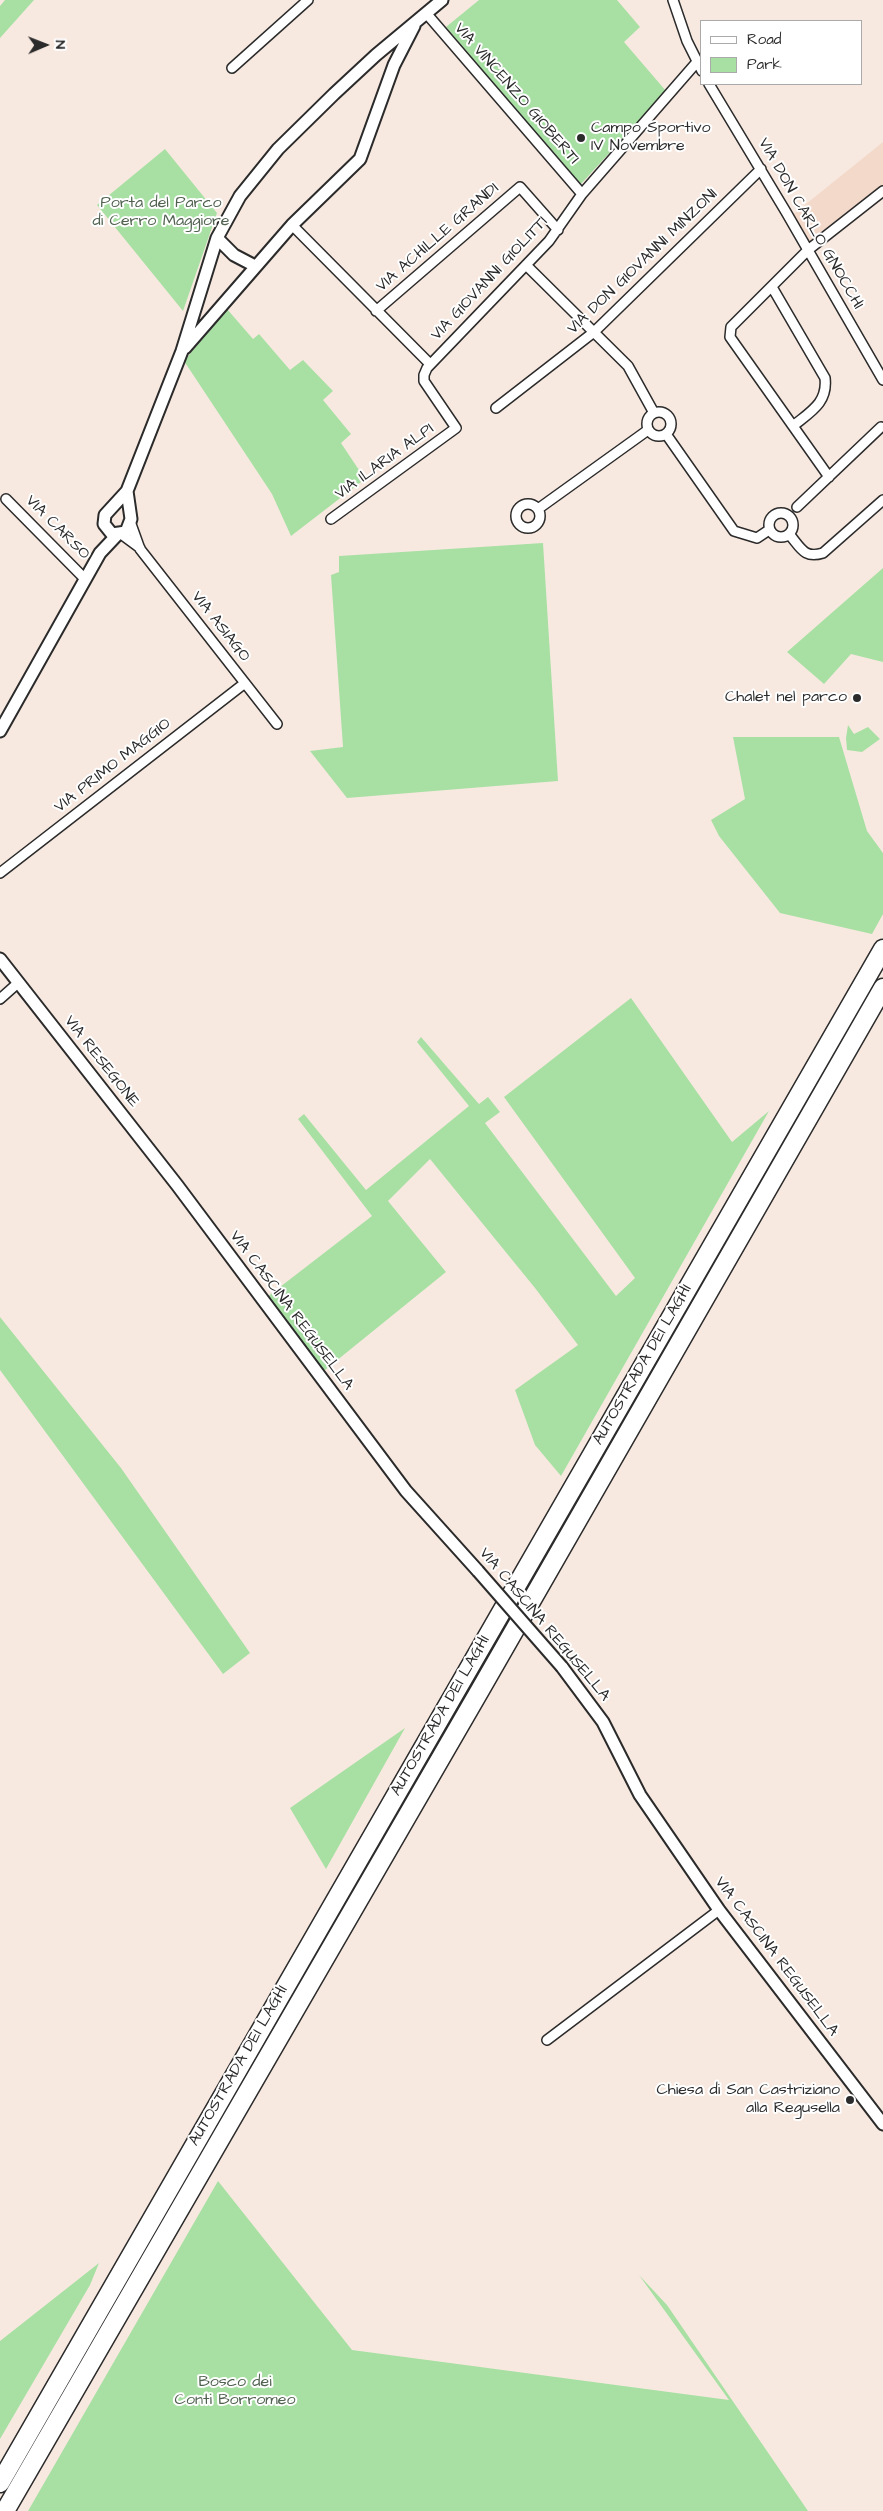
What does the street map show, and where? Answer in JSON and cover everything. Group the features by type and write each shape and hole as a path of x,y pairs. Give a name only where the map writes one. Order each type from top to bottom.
{"highway":[{"name":"AUTOSTRADA DEI LAGHI","path":"0,2482 883,949"},
{"name":"AUTOSTRADA DEI LAGHI","path":"5,2511 479,1692 883,988"}],"street":[{"path":"232,68 308,0"},
{"path":"1,728 100,553 106,529 103,519 127,491 182,351 217,238 240,196 278,149 376,55 442,0"},
{"path":"676,1 700,67"},
{"name":"VIA VINCENZO GIOBERTI","path":"426,13 582,194"},
{"path":"182,351 292,226 360,159 394,65 416,21"},
{"path":"376,55 394,65"},
{"name":"VIA GIOVANNI GIOLITTI","path":"456,428 424,381 425,371 558,230 582,194 697,62"},
{"name":"VIA DON CARLO GNOCCHI","path":"710,85 883,380"},
{"name":"VIA DON GIOVANNI MINZONI","path":"496,408 594,332 761,170"},
{"name":"VIA ACHILLE GRANDI","path":"376,311 520,186 558,230"},
{"path":"829,477 730,337 731,327 808,250 883,191"},
{"path":"292,226 430,364"},
{"path":"217,238 234,255 255,266"},
{"path":"526,265 628,366 654,413"},
{"path":"772,287 825,378 826,390 821,403 793,426"},
{"path":"654,413 666,414 671,420 671,427 666,434 654,435 648,430 647,422 654,413"},
{"path":"797,507 881,427"},
{"name":"VIA ILARIA ALPI","path":"331,519 456,428"},
{"path":"538,509 648,430"},
{"path":"666,434 734,530 756,538 769,530"},
{"path":"100,553 119,535 129,529 127,491"},
{"name":"VIA CARSO","path":"6,498 85,579"},
{"path":"769,530 770,519 781,513 788,516 792,522 790,534 806,554 812,556 823,553 883,500"},
{"path":"112,508 122,508 130,520"},
{"name":"VIA ASIAGO","path":"130,520 140,549"},
{"path":"106,529 119,535"},
{"path":"769,530 779,538 790,534"},
{"name":"VIA ASIAGO","path":"119,535 140,549 277,724"},
{"name":"VIA PRIMO MAGGIO","path":"0,873 244,683"},
{"name":"VIA RESEGONE","path":"0,959 177,1185"},
{"path":"0,999 18,983"},
{"name":"VIA CASCINA REGUSELLA","path":"177,1185 406,1491 562,1667 603,1722 640,1795 719,1910 883,2124"},
{"path":"548,2040 719,1910"}],"shaded area":[{"path":"883,142 883,195 812,251 791,216"}],"green space":[{"path":"5,0 34,0 0,38 0,6"},
{"name":"Campo Sportivo IV Novembre","path":"479,0 617,0 640,27 624,42 666,91 580,185 446,27"},
{"name":"Porta del Parco di Cerro Maggiore","path":"165,149 217,213 183,311 97,205"},
{"path":"227,309 253,339 259,334 290,370 303,360 333,391 323,400 351,434 341,443 365,479 291,536 272,494 184,361"},
{"path":"543,543 558,781 347,798 310,751 343,747 331,575 339,572 339,556"},
{"path":"883,568 883,662 851,654 824,684 787,652"},
{"path":"848,725 854,734 868,727 880,739 862,752 847,750"},
{"path":"733,737 839,737 867,831 883,853 883,914 872,934 780,913 719,836 711,820 745,799"},
{"path":"631,998 732,1142 769,1111 561,1476 535,1445 515,1390 578,1345 535,1288 430,1159 388,1201 446,1272 320,1374 267,1297 372,1216 298,1119 304,1114 366,1190 469,1106 417,1042 421,1037 479,1104 488,1097 500,1112 485,1123 616,1296 635,1278 504,1097"},
{"path":"0,1317 121,1468 250,1653 223,1674 0,1370"},
{"path":"405,1728 326,1869 290,1808"},
{"name":"Bosco dei Conti Borromeo","path":"218,2181 352,2350 729,2400 639,2275 667,2305 808,2511 28,2511"},
{"path":"99,2263 90,2285 0,2439 0,2341"}],"place":[{"name":"Campo Sportivo IV Novembre","path":"581,138"},
{"name":"Chalet nel parco","path":"857,698"},
{"name":"Chiesa di San Castriziano alla Regusella","path":"850,2100"}]}
